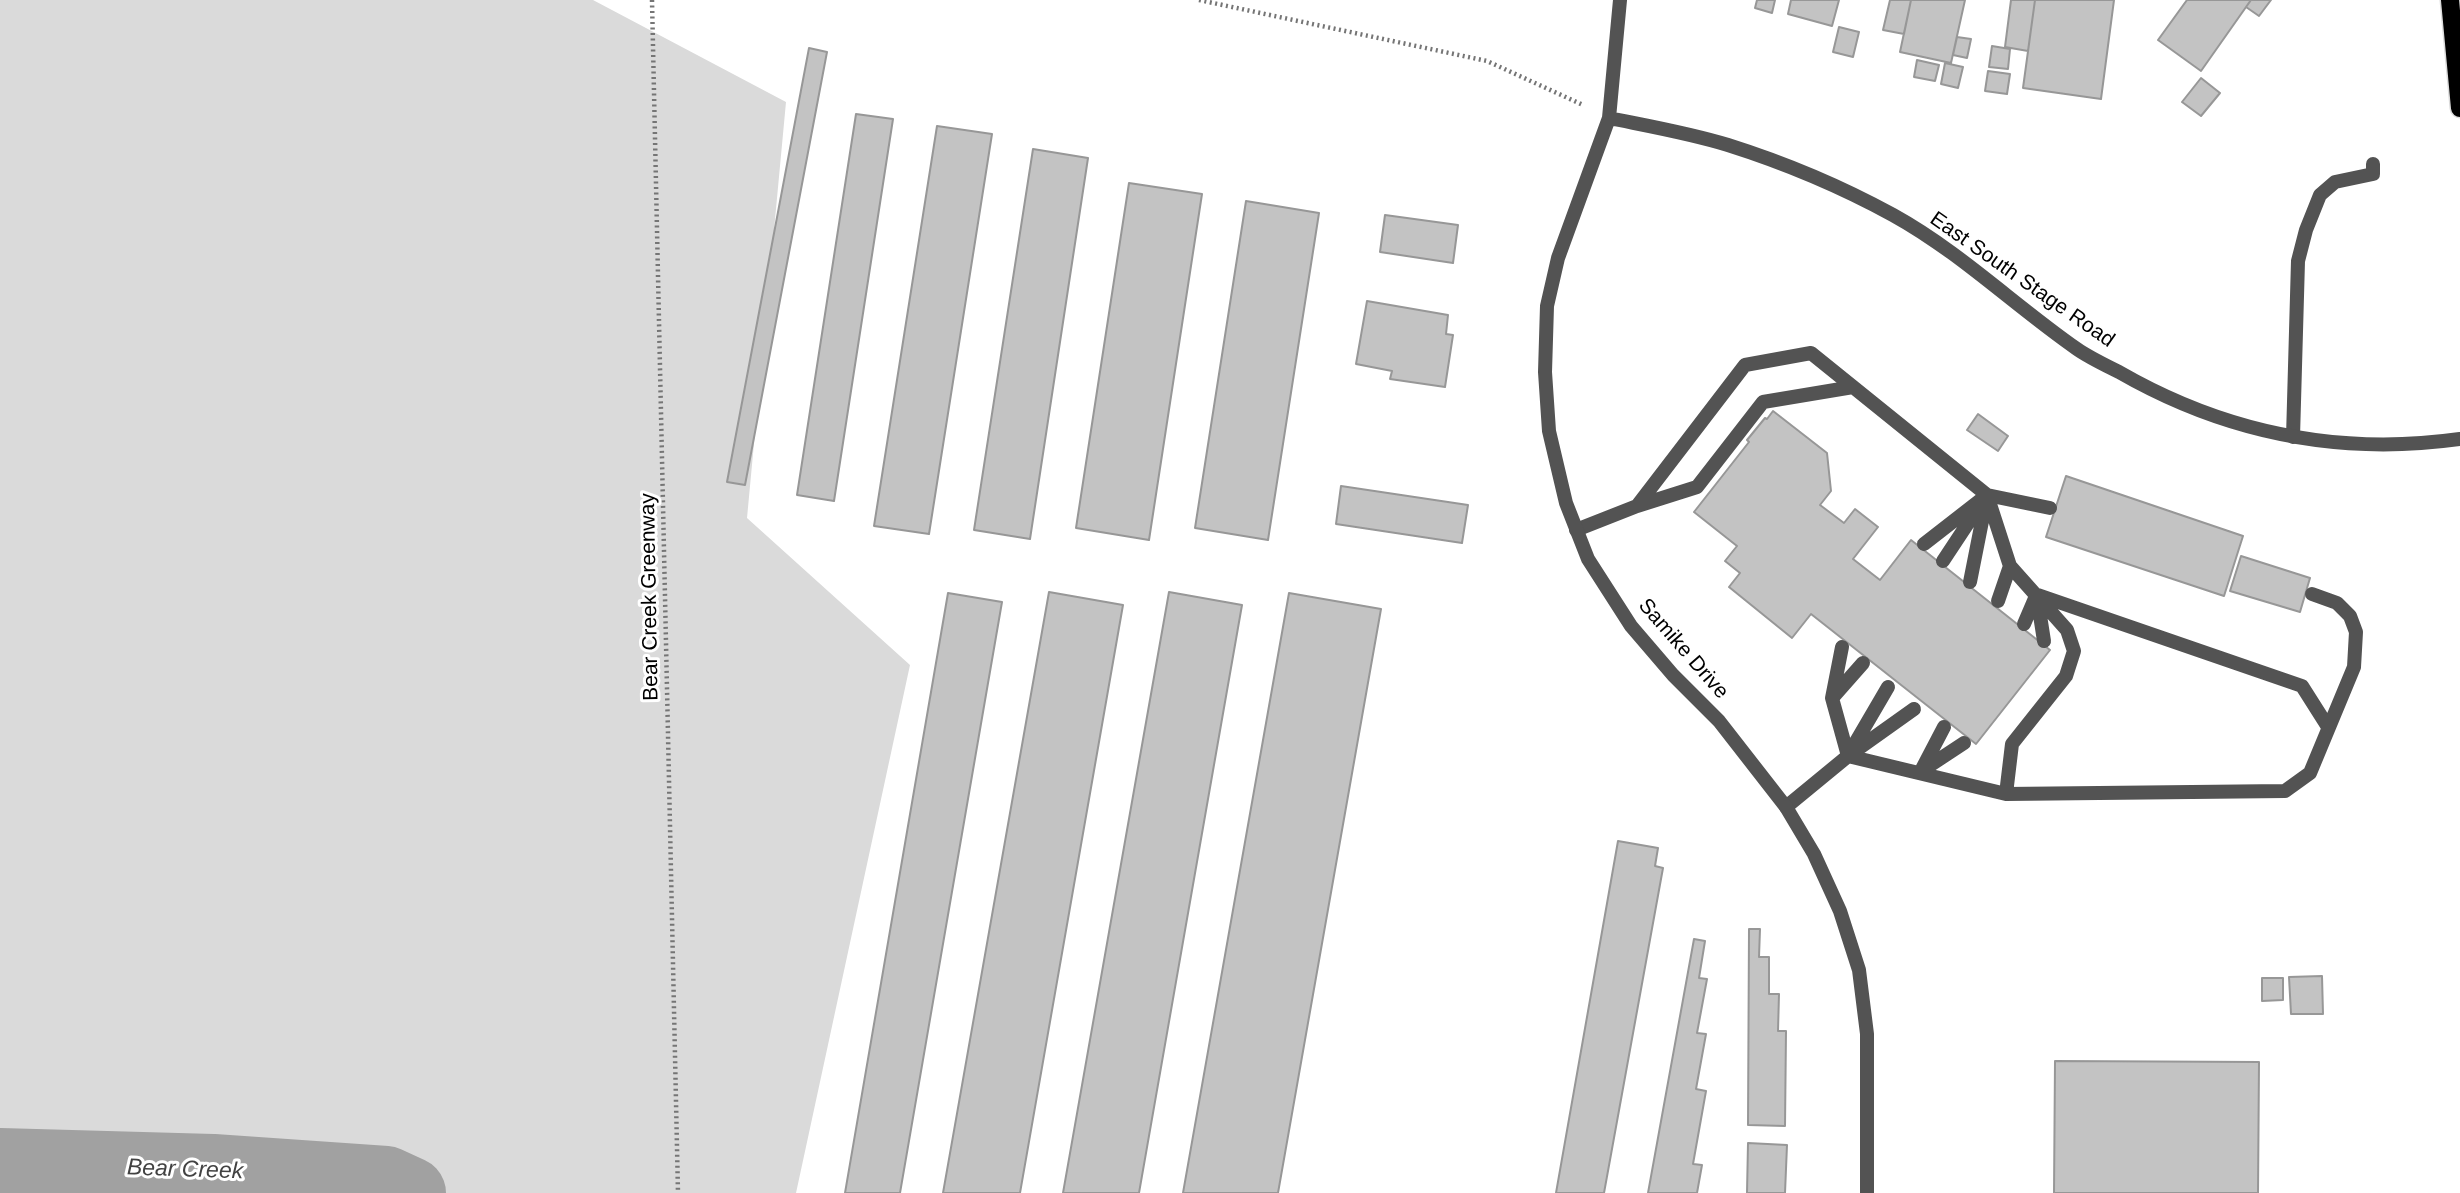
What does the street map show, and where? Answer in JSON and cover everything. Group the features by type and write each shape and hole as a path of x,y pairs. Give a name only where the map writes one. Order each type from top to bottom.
{"main road":[{"path":"2450,0 2460,108"}],"street":[{"name":"Samike Drive","path":"1620,0 1609,117 1558,258 1547,306 1545,372 1549,430 1566,503 1588,559 1631,626 1673,675 1719,721 1786,807 1814,854 1840,911 1859,970 1867,1034 1867,1193"},
{"name":"East South Stage Road","path":"1609,117 1726,144 1818,177 1895,216 1982,275 2078,349 2146,388 2215,418 2293,437 2353,444 2420,445 2460,439"},
{"path":"2293,437 2298,261 2306,230 2319,195 2335,182 2373,174 2373,164"},
{"path":"1637,506 1745,365 1811,353 1987,495 2050,508"},
{"path":"1576,530 1637,506 1697,487 1763,402 1853,387"},
{"path":"1924,544 1987,495"},
{"path":"1943,561 1987,495"},
{"path":"1987,495 2010,566 2067,630 2074,651 2066,676 2012,744 2006,794"},
{"path":"1970,582 1987,495"},
{"path":"1998,601 2010,566"},
{"path":"1848,756 2006,794 2285,790 2310,773 2354,667 2356,632 2350,616 2337,603 2312,594"},
{"path":"2024,624 2036,595"},
{"path":"2036,595 2044,641"},
{"path":"2036,595 2302,687 2328,727"},
{"path":"1842,647 1832,698 1848,756"},
{"path":"1832,698 1863,663"},
{"path":"1848,756 1888,687"},
{"path":"1786,807 1848,756 1913,709"},
{"path":"1920,772 1944,727"},
{"path":"1920,772 1964,743"}],"path":[{"name":"Bear Creek Greenway","path":"652,0 678,1193"},
{"path":"1199,0 1487,61 1609,117"}],"shaded area":[{"path":"0,0 593,0 786,102 747,518 910,665 796,1193 0,1193"}],"building":[{"path":"1757,0 1775,0 1772,13 1755,8"},
{"path":"1791,0 1839,0 1832,26 1788,14"},
{"path":"1890,0 1911,0 1904,34 1883,30"},
{"path":"1911,0 1965,0 1951,63 1900,52"},
{"path":"2011,0 2035,0 2028,51 2005,47"},
{"path":"2035,0 2114,0 2101,99 2023,88"},
{"path":"2187,0 2251,0 2201,71 2158,40"},
{"path":"2251,0 2271,0 2259,16 2246,7"},
{"path":"1839,27 1859,32 1853,57 1833,52"},
{"path":"1957,37 1971,39 1967,58 1953,55"},
{"path":"1992,46 2010,49 2008,69 1989,67"},
{"path":"809,48 827,52 745,485 727,482"},
{"path":"1917,60 1939,65 1935,81 1914,77"},
{"path":"1945,63 1963,67 1958,88 1941,84"},
{"path":"1988,71 2010,74 2007,94 1985,91"},
{"path":"2201,78 2220,93 2201,116 2182,102"},
{"path":"856,114 893,119 834,501 797,495"},
{"path":"937,126 992,134 929,534 874,526"},
{"path":"1033,149 1088,158 1030,539 974,530"},
{"path":"1129,183 1202,194 1149,540 1076,528"},
{"path":"1246,201 1319,213 1268,540 1195,528"},
{"path":"1385,215 1458,225 1453,263 1380,252"},
{"path":"1367,301 1448,315 1446,334 1453,335 1445,387 1390,379 1392,371 1356,364"},
{"path":"1773,411 1827,453 1831,491 1820,505 1844,523 1855,509 1878,527 1853,559 1880,580 1911,540 2050,650 1976,744 1811,614 1792,638 1729,587 1740,573 1725,561 1737,546 1694,512 1749,442 1747,440"},
{"path":"1978,414 2008,436 1998,451 1967,430"},
{"path":"2066,476 2243,536 2224,596 2046,537"},
{"path":"1341,486 1468,505 1462,543 1336,524"},
{"path":"2241,556 2310,578 2300,612 2230,591"},
{"path":"1049,592 1123,605 1020,1193 943,1193"},
{"path":"1169,592 1242,605 1139,1193 1063,1193"},
{"path":"948,593 1002,602 900,1193 845,1193"},
{"path":"1289,593 1381,609 1278,1193 1183,1193"},
{"path":"1618,841 1658,848 1655,866 1663,868 1604,1193 1556,1193"},
{"path":"1749,929 1760,929 1759,957 1769,957 1769,994 1779,994 1778,1031 1786,1031 1785,1126 1748,1125"},
{"path":"1694,939 1705,941 1699,978 1707,979 1697,1033 1706,1034 1696,1089 1706,1091 1693,1164 1702,1165 1697,1193 1648,1193"},
{"path":"2322,976 2323,1014 2291,1014 2289,977"},
{"path":"2262,978 2283,978 2283,1000 2262,1001"},
{"path":"2055,1061 2259,1062 2258,1193 2054,1193"},
{"path":"1748,1143 1787,1145 1785,1193 1747,1193"}],"waterway":[{"name":"Bear Creek","path":"0,1164 213,1170 386,1182 410,1193"}]}
